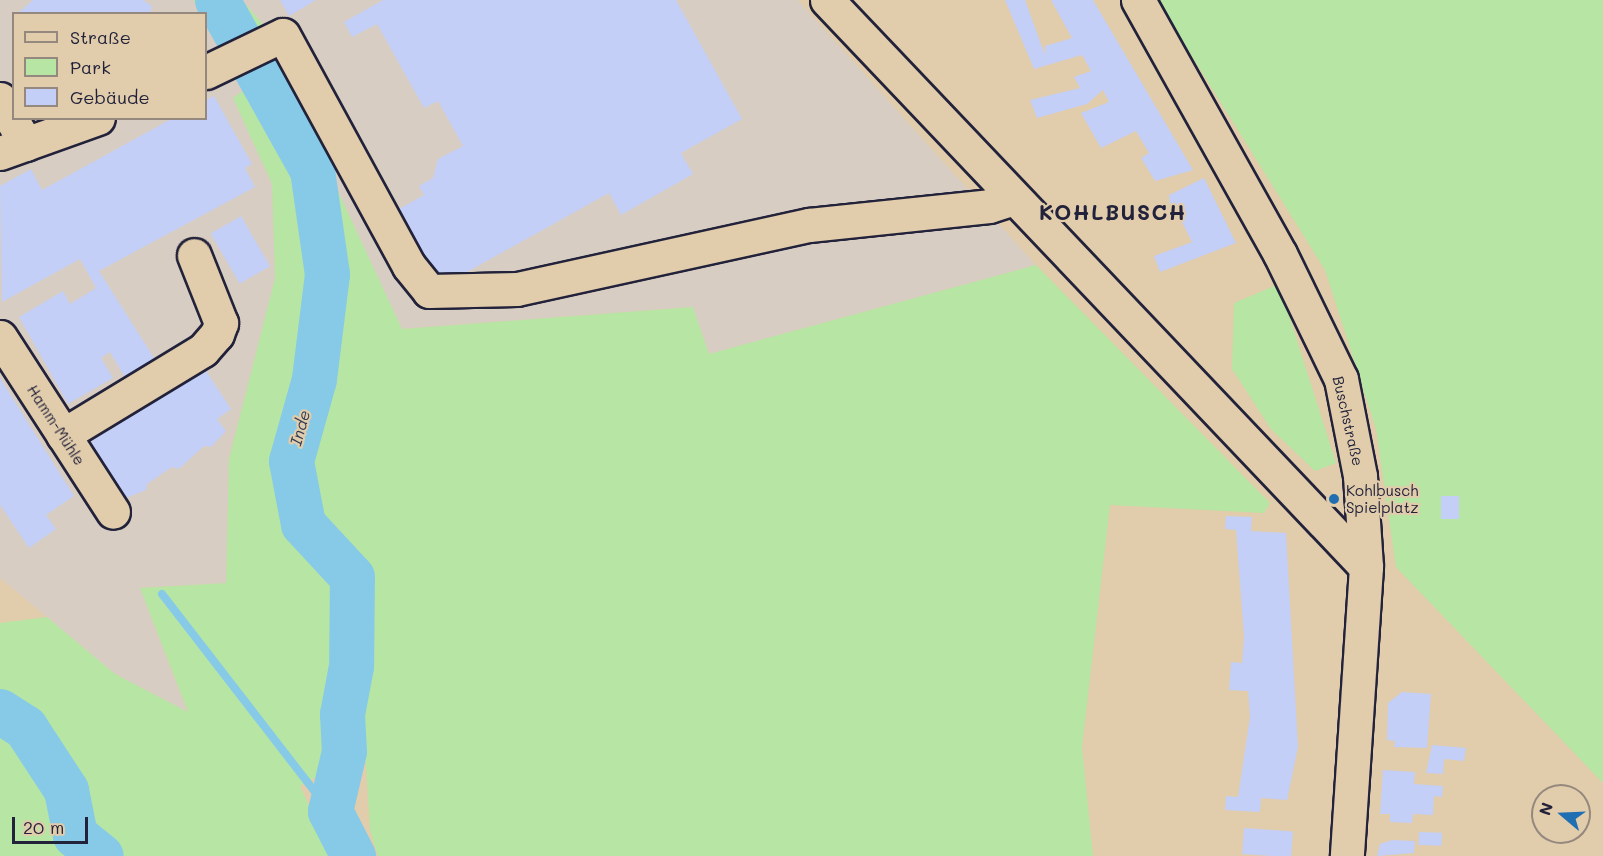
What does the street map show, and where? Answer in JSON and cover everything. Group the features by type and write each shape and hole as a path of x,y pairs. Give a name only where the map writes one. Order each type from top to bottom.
{"street":[{"path":"827,0 1366,567"},
{"name":"Buschstraße","path":"1138,0 1280,254 1341,379 1360,476 1366,567 1347,856"},
{"path":"215,68 283,35 297,54 410,266 429,291 517,289 809,225 990,206 1014,198"},
{"path":"0,99 13,148 92,120"},
{"path":"63,435 203,350 217,334 221,323 194,255"},
{"name":"Hamm-Mühle","path":"0,338 113,512"}],"shaded area":[{"path":"0,0 193,0 199,12 12,12 12,120 207,120 207,25 224,55 273,36 242,0 798,0 1036,265 709,354 692,307 401,329 280,65 233,98 272,184 275,278 229,459 226,583 140,588 188,713 115,674 0,578"}],"green space":[{"path":"193,0 242,0 273,36 223,55 207,12 204,12"},
{"path":"1157,0 1603,0 1603,783 1396,567 1376,429 1325,270"},
{"path":"279,64 402,329 693,307 709,354 1036,265 1270,503 1264,513 1110,505 1082,747 1093,856 378,856 370,830 365,750 300,786 332,856 0,856 0,623 47,617 115,674 188,712 140,588 226,583 229,459 275,278 272,184 233,98"},
{"path":"1279,284 1336,463 1315,471 1271,429 1232,369 1234,303"}],"building":[{"path":"33,0 143,0 152,6 150,12 19,12"},
{"path":"280,0 316,0 289,16"},
{"path":"383,0 676,0 742,119 681,153 693,174 621,215 609,193 440,287 397,210 424,195 419,186 433,178 438,159 463,146 438,101 424,108 377,24 352,37 344,22"},
{"path":"1005,0 1025,0 1045,55 1045,46 1072,38 1051,0 1093,0 1193,170 1155,181 1141,158 1149,153 1136,131 1101,148 1081,113 1109,102 1103,90 1087,104 1037,118 1030,100 1080,88 1074,77 1091,71 1082,55 1034,69"},
{"path":"214,96 252,164 245,168 255,187 99,271 156,361 126,379 110,352 101,358 113,378 68,404 19,317 63,291 70,304 96,288 80,259 2,302 0,186 31,169 42,190 169,120 207,120 207,100"},
{"path":"1204,178 1236,243 1160,272 1154,256 1192,242 1178,214 1171,217 1169,195"},
{"path":"241,216 270,266 240,284 211,233"},
{"path":"204,368 231,409 217,419 226,431 211,447 204,446 179,469 172,467 147,484 146,490 126,498 90,444 104,428 111,430 137,407 144,408 169,385"},
{"path":"0,378 74,496 46,515 56,529 29,548 0,505"},
{"path":"1441,496 1459,496 1459,519 1441,519"},
{"path":"1226,516 1252,517 1251,531 1286,533 1298,747 1287,800 1261,798 1260,812 1225,810 1226,796 1238,797 1250,717 1248,691 1229,690 1231,662 1242,663 1244,637 1236,530 1225,529"},
{"path":"1402,692 1431,694 1427,748 1394,747 1395,741 1387,740 1388,703"},
{"path":"1432,745 1466,748 1464,761 1444,759 1443,774 1426,773"},
{"path":"1383,770 1415,772 1414,784 1443,786 1442,797 1434,796 1433,815 1413,814 1412,823 1390,822 1390,814 1380,814"},
{"path":"1244,828 1293,831 1291,856 1242,854"},
{"path":"1419,832 1442,833 1442,846 1419,845"},
{"path":"1392,840 1415,841 1414,853 1377,856 1380,844"}],"waterway":[{"name":"Inde","path":"217,0 312,170 327,274 314,379 291,461 303,524 352,577 351,666 342,714 344,751 330,811 353,856"},
{"path":"162,594 330,811"},
{"name":"Inde","path":"0,711 25,727 66,790 75,835 101,856"}],"place":[{"name":"Kohlbusch Spielplatz","path":"1334,499"}],"district":[{"name":"KOHLBUSCH","path":"1113,212"}]}
